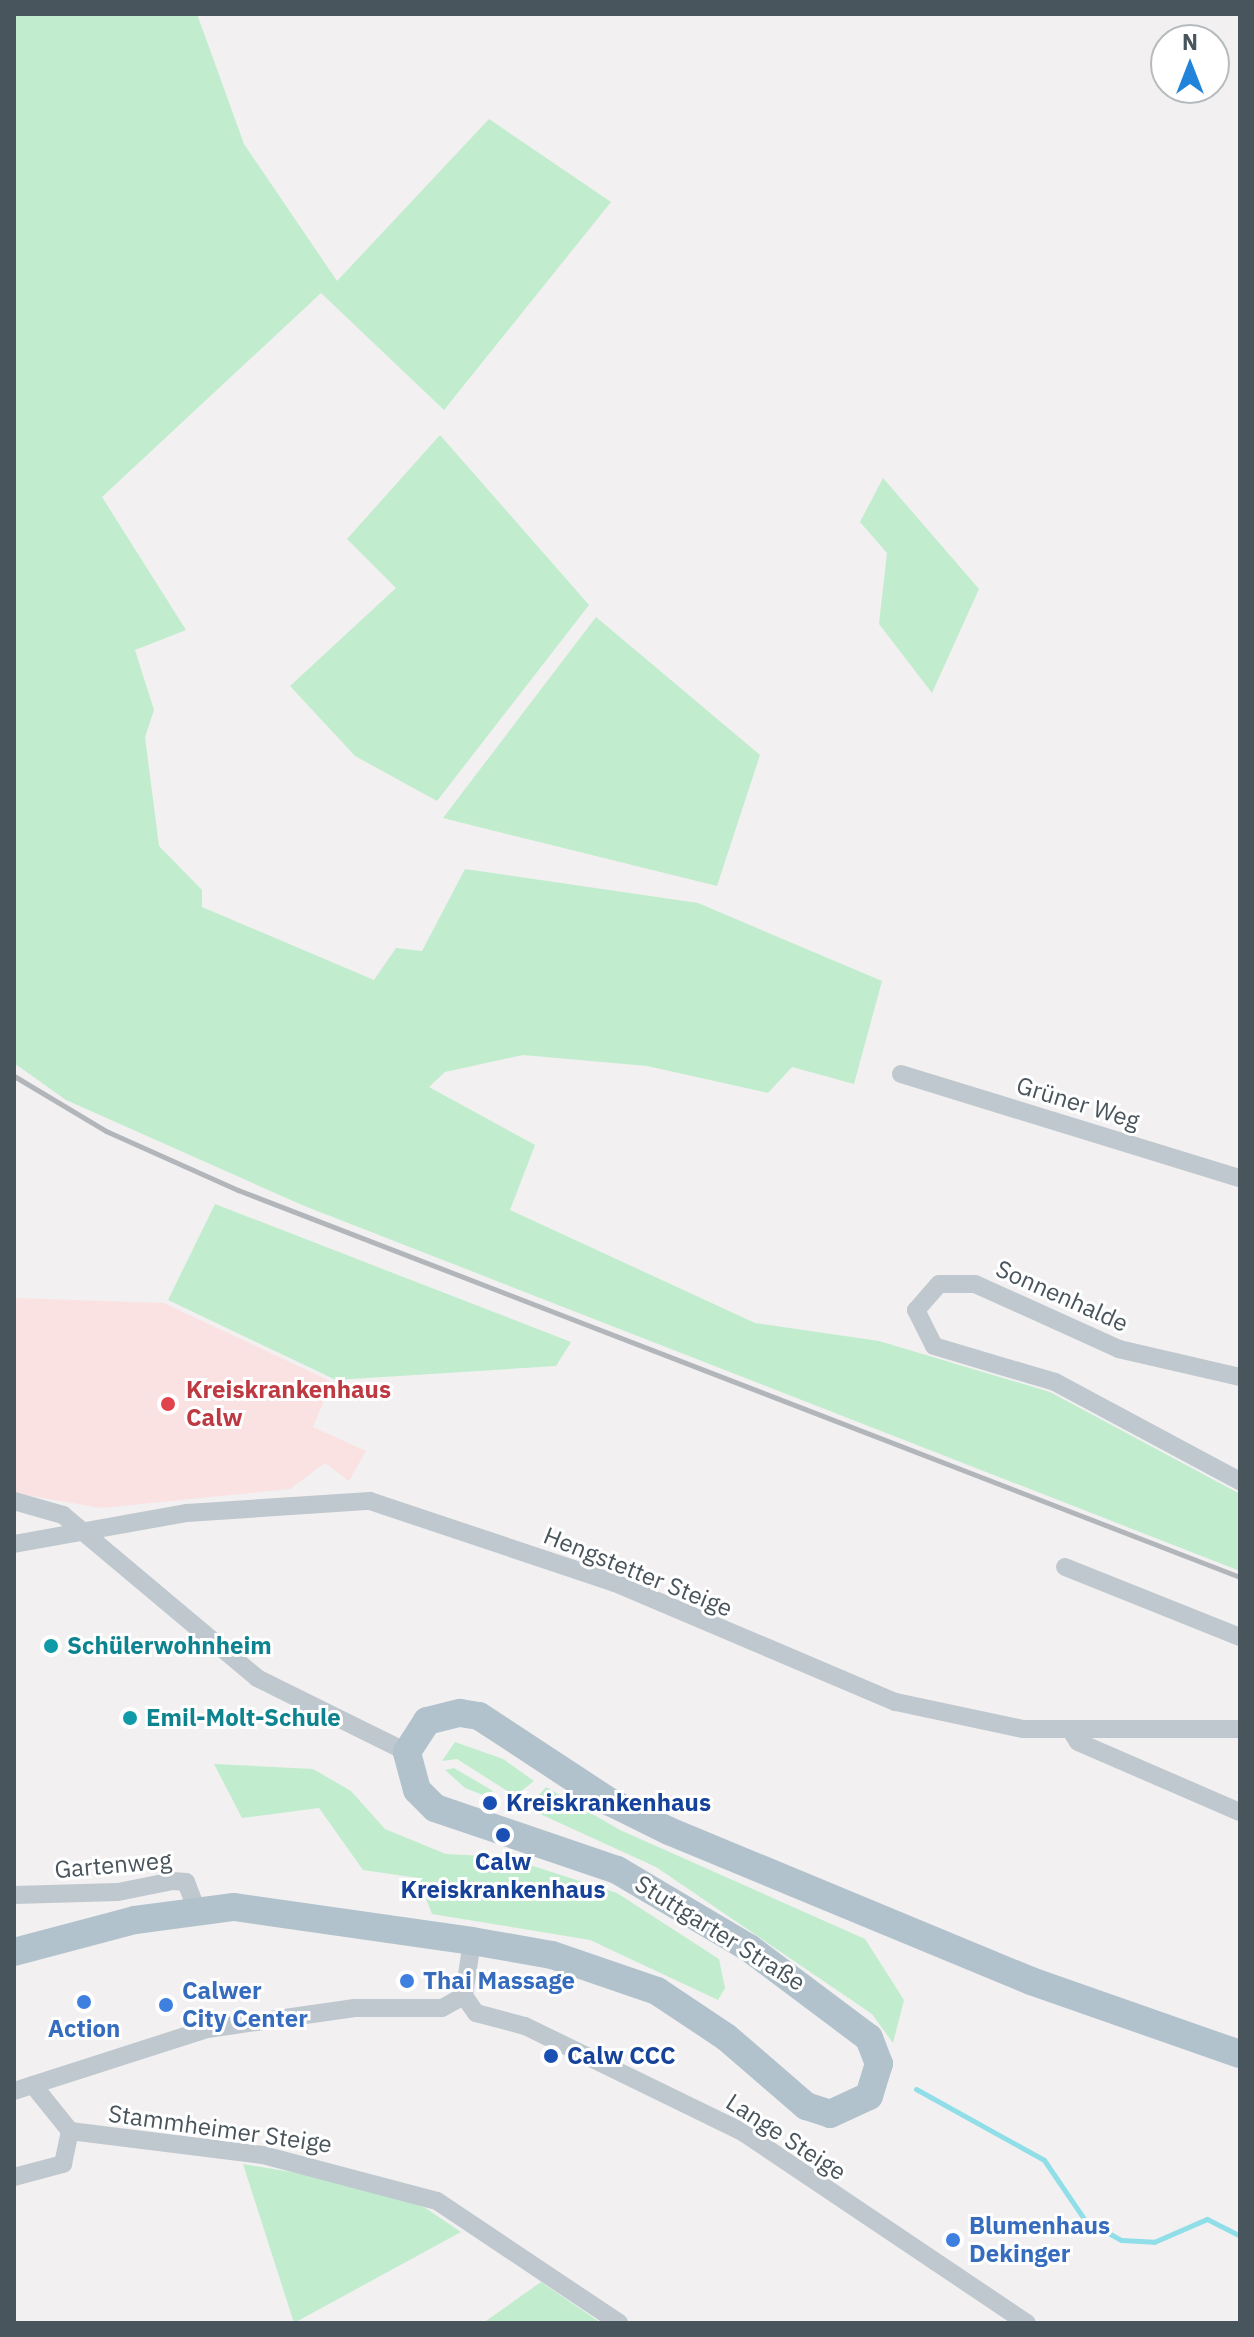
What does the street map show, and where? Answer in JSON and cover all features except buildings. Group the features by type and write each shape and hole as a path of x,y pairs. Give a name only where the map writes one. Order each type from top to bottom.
{"main road":[{"path":"407,1752 427,1721 443,1714 479,1716 610,1802 669,1831 1031,1981 1240,2054"},
{"name":"Stuttgarter Straße","path":"14,1952 197,1910 270,1910 472,1941 577,1962 657,1991 726,2037 806,2106 830,2114 860,2105 878,2077 869,2038 806,1987 617,1870 435,1808 417,1790 407,1752"}],"street":[{"name":"Grüner Weg","path":"901,1074 1240,1178"},
{"name":"Sonnenhalde","path":"1240,1377 1119,1349 975,1284 939,1284 916,1310 934,1346 1055,1382 1240,1481"},
{"path":"14,1501 63,1515 257,1678 407,1752"},
{"name":"Hengstetter Steige","path":"14,1544 243,1507 370,1501 615,1583 896,1702 1023,1729 1240,1729"},
{"path":"1065,1567 1240,1637"},
{"path":"1070,1729 1078,1742 1240,1812"},
{"name":"Gartenweg","path":"14,1895 118,1892 173,1881 186,1882 197,1910"},
{"path":"14,2091 207,2029 355,2008 442,2008 464,1996 472,1941"},
{"name":"Lange Steige","path":"464,1996 476,2013 525,2026 744,2133 1027,2323"},
{"path":"14,2177 63,2164 70,2131 33,2085"},
{"name":"Stammheimer Steige","path":"70,2131 263,2155 437,2201 619,2323"}],"shaded area":[{"name":"Kreiskrankenhaus Calw","path":"14,1298 164,1303 332,1382 313,1427 366,1451 349,1481 325,1463 290,1489 101,1508 14,1493"}],"green space":[{"path":"14,14 197,14 244,144 337,281 489,119 611,202 444,410 321,293 102,497 186,630 135,650 154,710 145,737 159,846 202,890 202,907 374,980 396,948 422,951 465,869 698,903 882,981 854,1084 792,1067 768,1093 647,1066 523,1055 445,1072 429,1087 535,1145 510,1210 755,1323 879,1341 1050,1392 1240,1494 1240,1571 302,1205 66,1100 14,1063"},
{"path":"440,435 589,605 437,801 355,756 290,686 396,588 347,539"},
{"path":"883,478 979,589 932,693 879,624 887,553 860,522"},
{"path":"596,617 760,755 717,886 443,818"},
{"path":"215,1204 571,1342 556,1366 336,1380 168,1300"},
{"path":"455,1742 503,1759 534,1781 515,1796 457,1759 442,1761"},
{"path":"214,1764 313,1769 351,1791 385,1829 446,1854 505,1857 617,1893 719,1959 725,1988 718,2000 590,1940 432,1914 418,1878 363,1870 319,1808 242,1818"},
{"path":"454,1768 493,1791 488,1797 465,1788 445,1770"},
{"path":"546,1787 620,1830 865,1939 904,2000 893,2043 872,2014 656,1867 527,1808"},
{"path":"243,2164 338,2180 424,2207 461,2232 294,2323"},
{"path":"541,2282 601,2323 483,2323"}],"waterway":[{"path":"916,2089 1044,2160 1085,2220 1121,2240 1154,2242 1207,2219 1240,2236"}],"railway":[{"path":"14,1076 106,1131 238,1190 1240,1577"}],"place":[{"name":"Kreiskrankenhaus Calw","path":"168,1404"},
{"name":"Schülerwohnheim","path":"51,1646"},
{"name":"Emil-Molt-Schule","path":"130,1718"},
{"name":"Kreiskrankenhaus","path":"490,1803"},
{"name":"Calw Kreiskrankenhaus","path":"503,1835"},
{"name":"Thai Massage","path":"407,1981"},
{"name":"Action","path":"84,2002"},
{"name":"Calwer City Center","path":"166,2005"},
{"name":"Calw CCC","path":"551,2056"},
{"name":"Blumenhaus Dekinger","path":"953,2240"}]}
